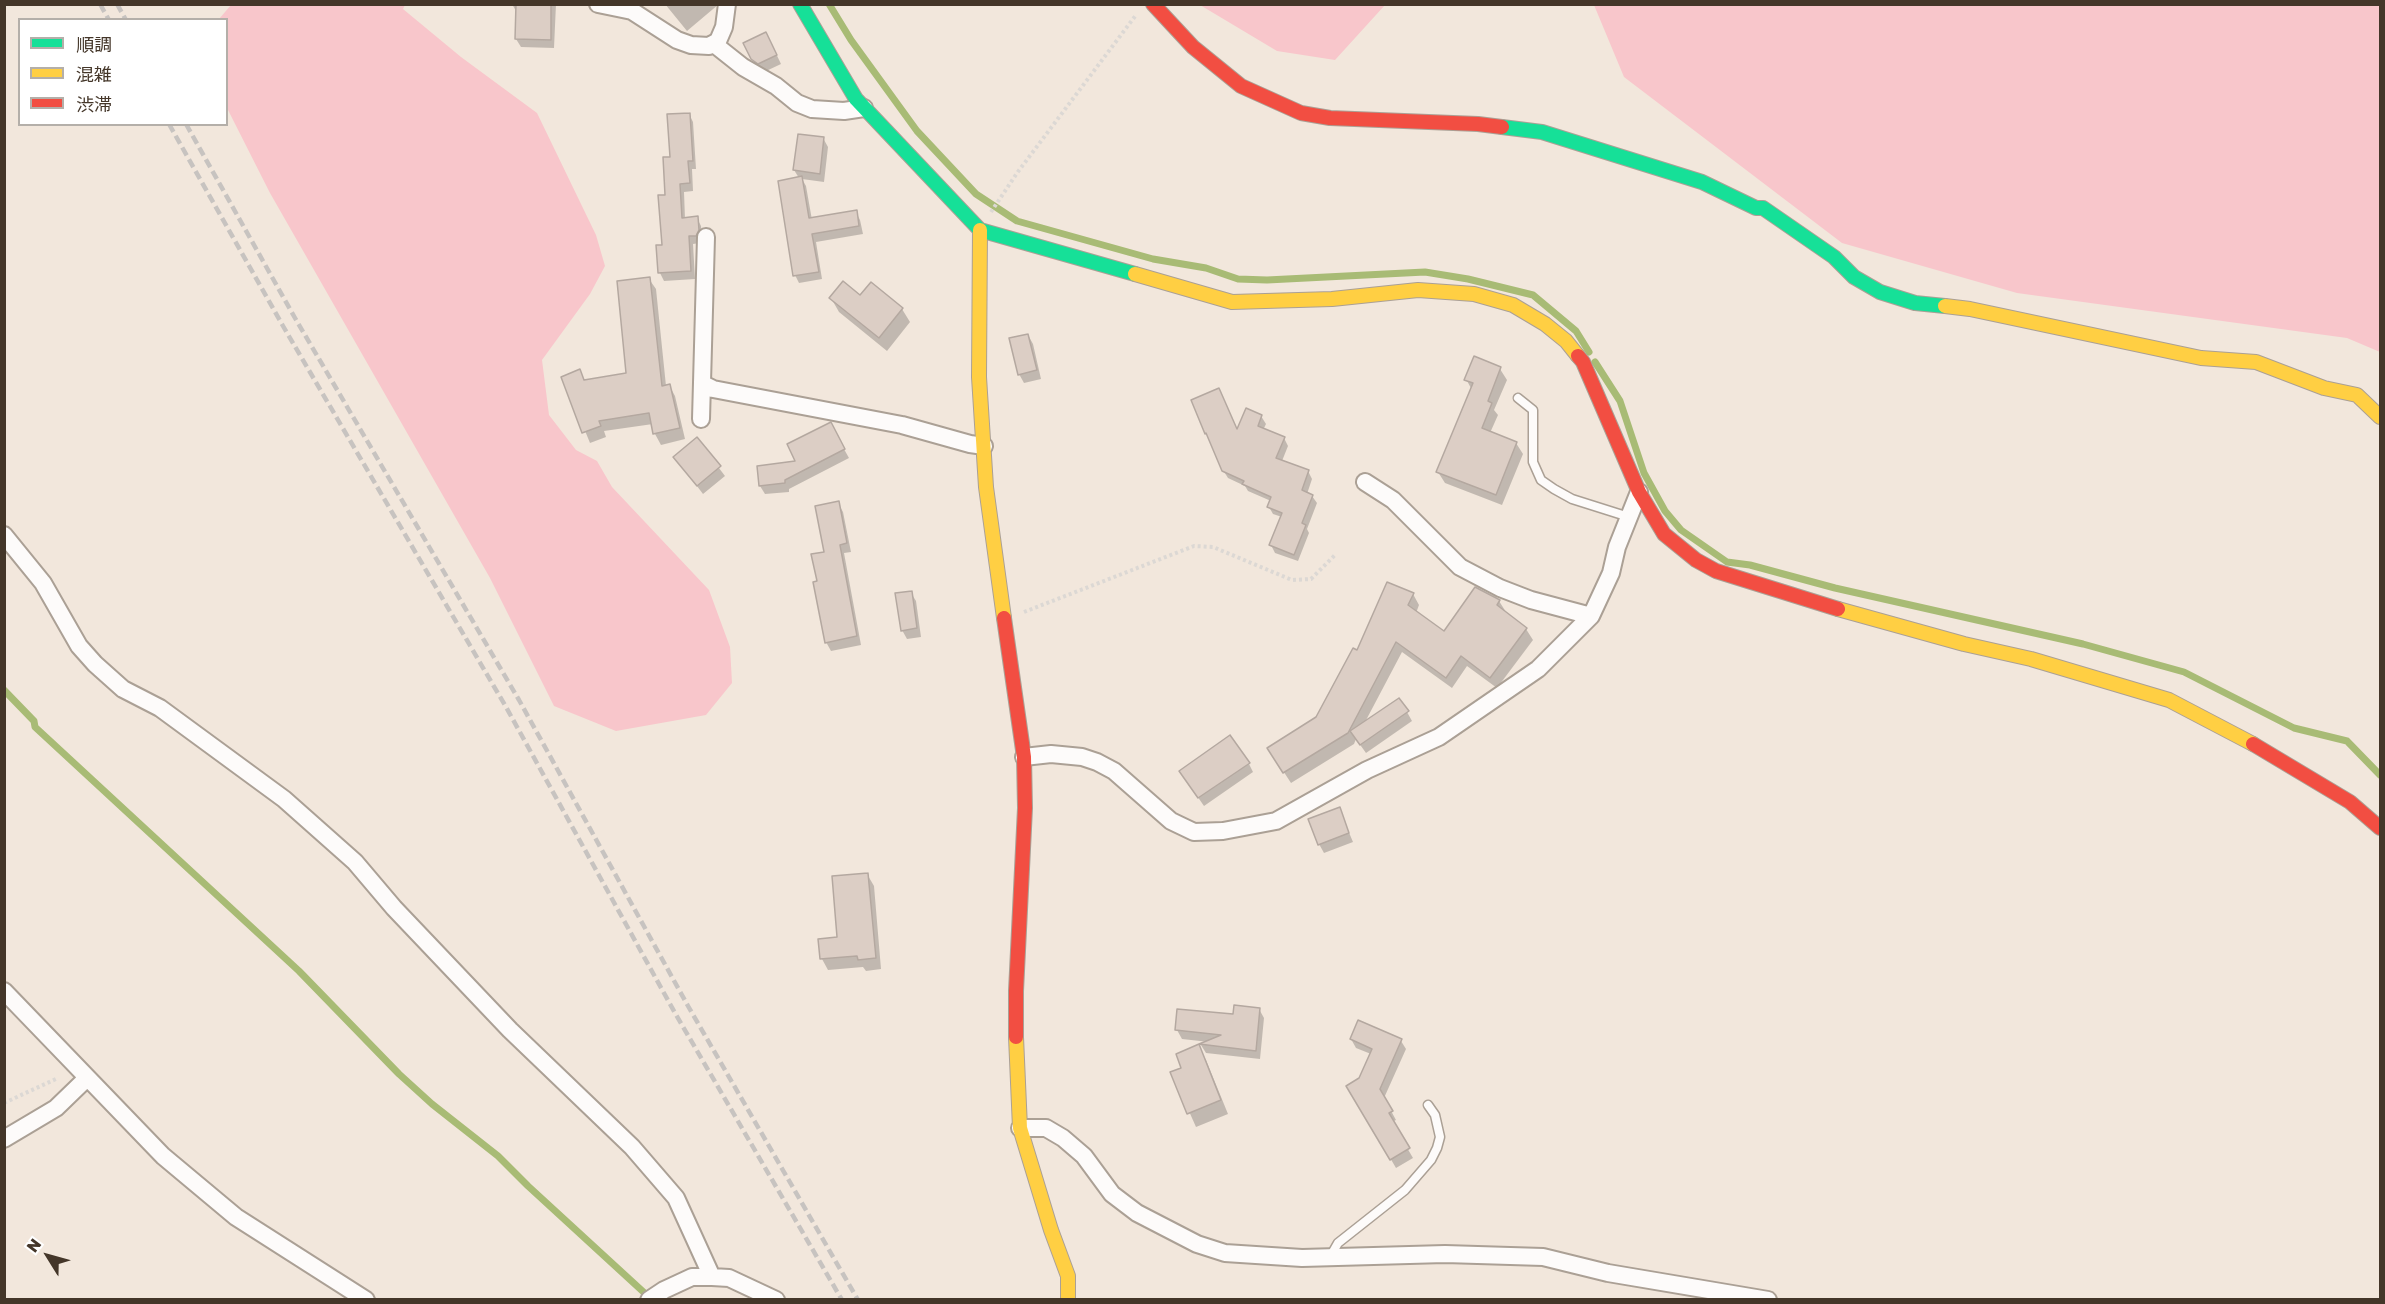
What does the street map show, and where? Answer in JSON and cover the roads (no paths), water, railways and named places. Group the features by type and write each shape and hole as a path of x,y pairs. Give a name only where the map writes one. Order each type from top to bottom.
{"street":[{"path":"598,4 632,11 677,40 691,45 709,46 718,41 724,27 727,4"},
{"path":"800,4 856,99 980,230 1232,303 1332,299 1418,290 1474,294 1513,305 1545,324 1566,341 1583,362 1640,492 1664,534 1696,560 1716,571 1776,591 1964,644 2031,659 2169,700 2231,731 2350,802 2380,828"},
{"path":"1153,4 1193,47 1241,86 1301,113 1330,118 1478,124 1542,132 1702,182 1756,208 1763,208 1834,257 1854,277 1881,292 1915,303 1970,309 2201,358 2256,362 2324,388 2357,395 2380,417"},
{"path":"714,44 743,67 776,86 797,103 812,109 844,111 864,108"},
{"path":"980,230 979,377 986,487 1024,757 1025,808 1016,1002 1016,1067 1020,1128 1050,1230 1068,1276 1068,1299"},
{"path":"700,419 703,384 702,330 706,237"},
{"path":"703,384 713,389 902,425 984,446"},
{"path":"1365,482 1393,500 1460,567 1531,600 1591,616"},
{"path":"1024,757 1062,755 1082,757 1097,762 1114,771 1171,821 1194,832 1223,831 1276,821 1367,770 1439,737 1538,669 1591,616 1611,573 1617,546 1640,492"},
{"path":"4,535 43,583 79,646 95,664 123,689 160,708 284,799 355,862 394,908 510,1030 632,1147 676,1198 712,1276"},
{"path":"4,991 163,1156 236,1216 366,1299"},
{"path":"4,1139 56,1108 82,1072"},
{"path":"1020,1128 1046,1128 1063,1138 1084,1156 1112,1194 1137,1213 1197,1244 1225,1253 1302,1258 1445,1254 1543,1257 1608,1273 1768,1299"},
{"path":"649,1299 692,1277 712,1276 729,1278 776,1299"}],"lane":[{"path":"1518,398 1533,410 1533,462 1541,480 1572,499 1629,517"},
{"path":"1330,1257 1338,1243 1405,1190 1431,1160 1440,1137 1435,1115 1428,1105"}],"waterway":[{"path":"829,4 851,40 917,131 976,194 1017,221 1153,259 1206,268 1238,279 1267,280 1425,272 1468,279 1533,295 1576,331 1589,352"},
{"path":"1595,362 1620,401 1644,473 1665,511 1681,530 1727,562 1750,565 1835,588 2083,644 2184,672 2294,728 2347,741 2380,775"},
{"path":"4,690 34,721 35,727 299,971 399,1074 432,1104 498,1156 650,1298"}],"railway":[{"path":"100,4 108,18"},
{"path":"117,4 125,18"},
{"path":"170,126 283,326 506,707 675,1013 842,1300"},
{"path":"187,126 295,318 519,700 688,1006 858,1300"}]}
